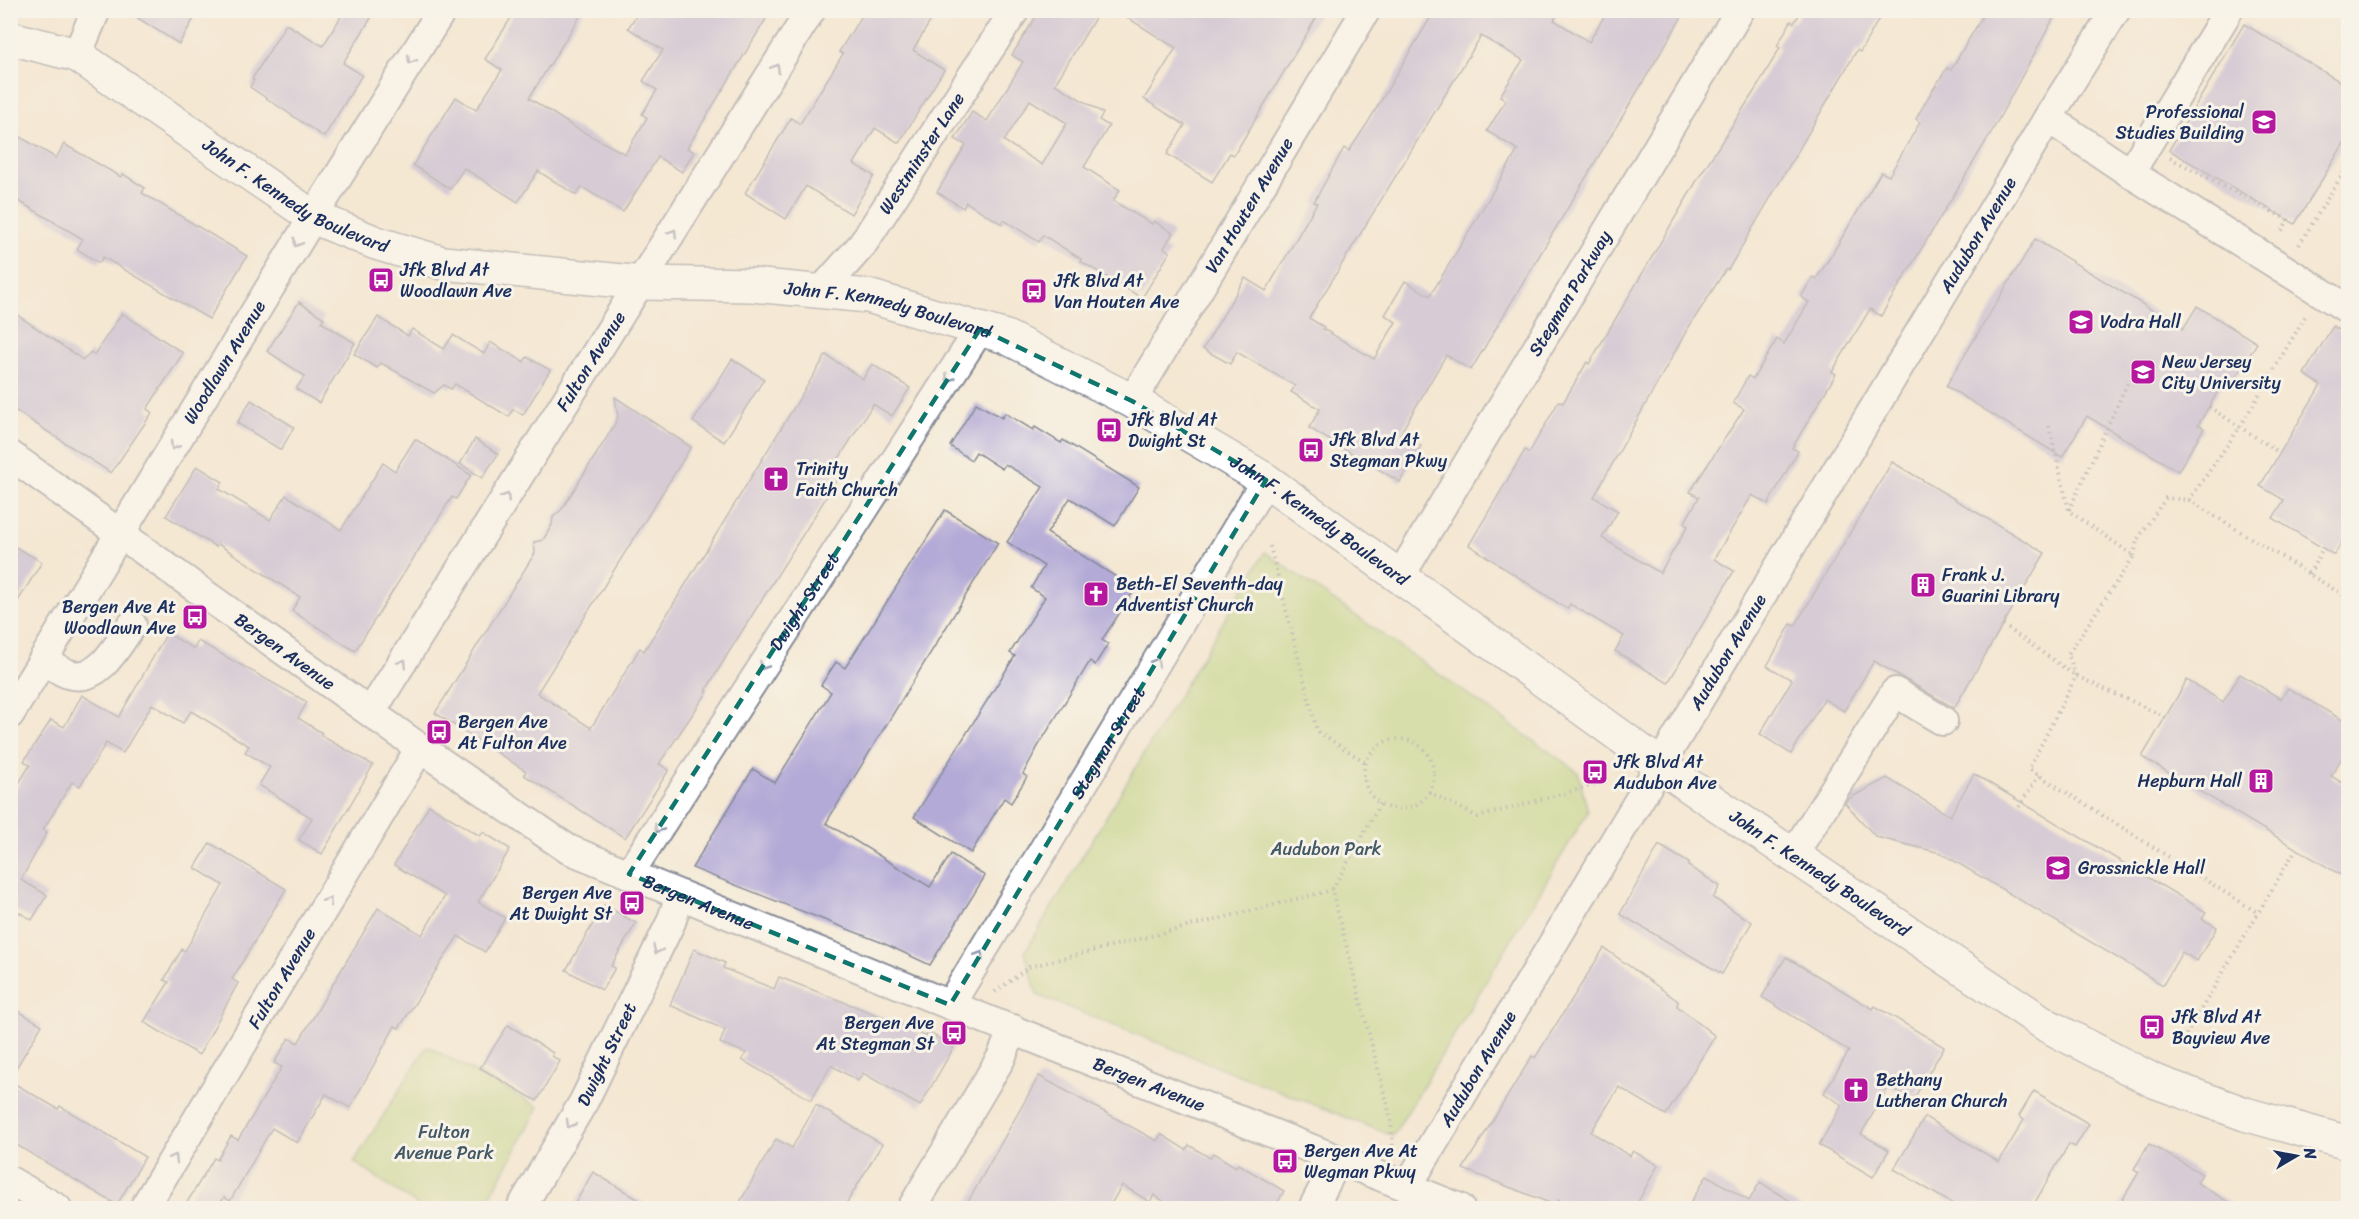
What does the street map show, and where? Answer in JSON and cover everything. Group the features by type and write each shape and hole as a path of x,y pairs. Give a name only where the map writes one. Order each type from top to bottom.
{"main road":[{"name":"John F. Kennedy Boulevard","path":"10,38 77,55 313,217 376,243 443,263 642,283 752,285 868,296 980,329 1029,348 1132,401 1266,480 1660,765 2048,1026 2154,1081 2245,1114 2349,1143"}],"street":[{"path":"77,55 96,10"},
{"name":"Woodlawn Avenue","path":"10,714 28,671 120,534 442,10"},
{"name":"Fulton Avenue","path":"371,712 811,10"},
{"name":"Westminster Lane","path":"821,291 862,245 1015,10"},
{"name":"Van Houten Avenue","path":"1132,401 1366,10"},
{"name":"Stegman Parkway","path":"1399,578 1740,10"},
{"name":"Audubon Avenue","path":"1407,1186 2048,118 2116,10"},
{"path":"2130,173 2227,14 2223,10"},
{"path":"2048,118 2130,173 2349,309"},
{"name":"Dwight Street","path":"629,874 980,329"},
{"name":"Bergen Avenue","path":"10,455 420,748 568,849 1460,1209"},
{"name":"Stegman Street","path":"950,1005 1266,480"},
{"path":"28,671 90,675 104,662 132,625"},
{"path":"1793,855 1895,692 1943,721"},
{"name":"Fulton Avenue","path":"144,1209 420,748"},
{"name":"Dwight Street","path":"521,1209 584,1101 671,922 680,896"},
{"path":"912,1209 1001,1058 1013,1029"},
{"path":"1313,1209 1337,1161"},
{"path":"10,1181 57,1209"}],"path":[{"path":"2167,157 2288,220"},
{"path":"2284,269 2349,165"},
{"path":"2189,500 2240,427 2320,291"},
{"path":"2069,511 2128,382"},
{"path":"2209,407 2280,453"},
{"path":"2049,426 2069,511 2134,556"},
{"path":"2258,914 2029,768 2076,676 2068,654 2134,556 2137,540 2166,498 2189,500 2349,598"},
{"path":"1270,546 1317,731 1365,762"},
{"path":"2309,574 2322,550"},
{"path":"2003,626 2076,676 2166,717"},
{"path":"1403,739 1414,742 1424,749 1434,770 1429,792 1412,807 1390,808 1380,804 1365,785 1365,762 1380,744 1403,739"},
{"path":"2342,783 2349,770"},
{"path":"2019,807 2039,775"},
{"path":"1429,792 1478,817 1608,781"},
{"path":"1380,804 1332,890 1391,1119 1394,1150"},
{"path":"2186,1035 2296,849"},
{"path":"995,992 1029,967 1332,890"}],"highlighted area":[{"path":"980,329 1132,401 1266,480 950,1005 629,874"}],"green space":[{"name":"Audubon Park","path":"1265,552 1578,772 1588,812 1393,1136 1037,995 1025,952"},
{"name":"Fulton Avenue Park","path":"427,1046 539,1107 484,1208 422,1208 354,1162"}],"building":[{"path":"125,10 199,10 179,44"},
{"path":"345,10 376,10 343,63 362,75 324,137 250,87 254,80 252,79 286,24 323,46"},
{"path":"516,10 584,10 529,98 574,127 625,154 647,118 642,114 657,90 643,81 663,50 628,28 640,10 752,10 766,19 687,148 694,152 682,172 658,157 623,212 582,187 576,195 538,171 518,202 464,168 450,189 413,165 456,97 476,110 502,70 485,59"},
{"path":"865,10 937,10 913,50 944,70 899,143 875,128 854,164 874,176 851,214 806,186 786,219 745,193 791,118 800,124 843,54 839,52"},
{"path":"1040,10 1100,10 1055,84 1103,113 1099,120 1109,126 1084,167 1120,190 1113,201 1152,224 1154,221 1173,233 1164,248 1170,252 1142,298 1080,261 1081,259 1043,235 1039,242 1004,220 1002,224 966,202 963,208 937,192 966,145 955,139 972,112 987,121 1023,62 1012,55","holes":["1030,100 1067,123 1042,165 1004,141"]},
{"path":"1115,10 1321,10 1234,155 1230,153 1212,182 1167,154 1185,125 1144,99 1176,48"},
{"path":"1435,10 1560,10 1554,20 1589,42 1608,10 1686,10 1471,370 1446,355 1400,434 1421,446 1400,482 1309,428 1320,409 1291,392 1295,386 1237,352 1230,364 1203,349 1245,278 1266,291 1317,203 1314,202 1344,148 1349,151","holes":["1481,36 1523,60 1500,96 1506,100 1487,131 1518,150 1430,296 1405,281 1385,315 1396,322 1374,359 1323,329 1324,327 1309,318"]},
{"path":"1802,10 1884,10 1860,52 1857,50 1728,270 1726,269 1687,330 1594,497 1618,511 1602,538 1660,573 1688,526 1684,524 1699,497 1690,492 1744,409 1733,403 1748,376 1753,379 1777,339 1784,344 1809,302 1801,297 1813,277 1816,279 1831,256 1881,172 1889,176 1920,122 1916,119 1929,96 1947,68 1951,70 1986,10 2058,10 1991,133 1881,316 1870,309 1832,372 1836,374 1792,448 1798,451 1768,504 1752,495 1714,559 1734,571 1668,683 1615,651 1624,636 1570,604 1567,609 1469,545 1525,450 1529,453 1559,401 1563,403 1587,362 1589,364 1699,177 1780,48 1777,46 1791,21 1794,23"},
{"name":"Professional Studies Building","path":"2244,24 2349,87 2349,135 2295,224 2169,150"},
{"path":"10,131 56,158 64,144 121,177 123,174 145,188 142,193 247,256 209,319 103,257 99,263 77,249 83,239 10,196"},
{"name":"Vodra Hall","path":"2035,239 2183,329 2197,306 2257,343 2231,385 2224,381 2198,425 2204,428 2178,471 2087,416 2062,457 1946,386"},
{"path":"299,302 324,318 321,322 355,343 319,403 296,389 305,376 267,351"},
{"path":"10,310 83,360 91,352 94,355 122,313 183,353 147,409 152,413 111,473 10,407"},
{"path":"378,317 408,336 412,329 444,349 453,335 484,354 490,342 524,362 527,357 550,370 523,415 513,409 509,417 455,384 451,389 444,385 434,393 381,363 377,368 354,354"},
{"path":"2333,326 2349,336 2349,531 2334,555 2273,518 2284,500 2260,486 2321,385 2304,374"},
{"path":"826,355 863,379 872,364 910,388 892,416 873,404 831,471 839,477 727,655 706,690 708,691 659,764 669,770 625,838 524,775 526,771 435,713 535,553 534,542 543,540 552,525 553,517 562,509 614,426 618,417 615,397 691,447 537,693 591,728 640,648 644,651"},
{"path":"732,359 764,379 724,442 693,422"},
{"path":"251,400 294,427 281,450 237,423"},
{"path":"976,403 1002,418 1005,413 1033,430 1035,427 1061,443 1063,440 1139,487 1115,526 1070,498 1047,533 1135,589 1102,640 1108,644 1095,665 1090,661 1037,748 1023,774 1027,777 1011,803 1004,798 971,853 914,817 1015,656 1010,653 1045,597 1031,588 1044,566 1007,542 1043,487 1005,464 1002,469 976,452 971,460 950,446"},
{"path":"415,439 471,475 456,499 452,497 355,651 292,611 300,597 218,544 216,547 166,516 197,466 223,482 219,489 270,520 286,495 341,530 383,463 395,471"},
{"path":"475,439 498,454 482,478 460,464"},
{"name":"Frank J. Guarini Library","path":"1892,462 2045,553 1954,708 1874,661 1844,711 1824,699 1791,754 1760,734 1792,680 1767,666 1791,624 1795,626"},
{"path":"945,510 998,543 826,823 930,887 951,854 985,876 930,965 883,943 692,868 753,769 775,783 831,692 821,685 836,662 845,668"},
{"path":"10,544 42,562 10,614"},
{"path":"167,633 194,649 198,641 307,702 298,718 322,733 320,735 373,765 322,854 299,840 312,818 259,785 270,767 245,752 249,746 191,711 183,723 152,704 123,753 106,743 80,786 72,782 43,830 47,832 21,880 47,895 32,920 10,907 10,798 30,765 24,761 51,720 64,727 82,695 119,717"},
{"name":"Hepburn Hall","path":"2240,674 2281,699 2288,688 2349,724 2349,746 2331,776 2349,787 2349,880 2142,757 2187,680 2223,702"},
{"name":"Grossnickle Hall","path":"1974,774 2206,912 2202,919 2217,927 2197,961 2182,952 2163,985 1941,853 1876,837 1845,803 1848,799 1887,778 1950,816"},
{"path":"429,805 480,836 483,832 510,849 478,902 505,918 485,952 458,936 399,1028 395,1026 350,1108 326,1094 297,1143 272,1128 230,1201 224,1197 217,1209 183,1209 214,1158 217,1160 231,1136 238,1140 282,1067 274,1063 289,1038 298,1043 378,908 422,935 445,896 394,865"},
{"path":"210,843 286,889 232,979 238,983 199,1055 144,1022 169,982 164,980 182,949 185,951 223,885 195,868"},
{"path":"1659,845 1720,886 1713,898 1752,922 1722,974 1620,914"},
{"path":"604,905 636,923 611,966 615,968 602,990 566,970"},
{"path":"1604,948 1678,1001 1677,1006 1715,1036 1666,1115 1619,1087 1591,1132 1630,1156 1633,1151 1658,1165 1634,1209 1573,1209 1558,1200 1555,1205 1463,1169 1532,1056 1535,1058"},
{"path":"694,949 725,963 723,968 774,989 779,977 906,1026 925,1037 928,1032 954,1047 920,1106 863,1073 858,1081 831,1065 811,1100 742,1060 746,1053 720,1043 725,1030 670,1005"},
{"name":"Bethany Lutheran Church","path":"1786,957 1873,1009 1875,1006 1944,1047 1913,1100 1889,1086 1861,1134 1889,1150 1873,1177 1819,1145 1842,1105 1824,1093 1849,1051 1762,997"},
{"path":"10,1006 42,1025 10,1078"},
{"path":"508,1025 553,1053 552,1056 560,1061 537,1101 480,1068"},
{"path":"1039,1076 1157,1141 1161,1134 1186,1150 1189,1145 1210,1158 1213,1153 1236,1167 1238,1164 1284,1191 1274,1209 1176,1209 1154,1195 1150,1202 1122,1185 1108,1209 964,1209"},
{"path":"10,1081 58,1109 60,1106 145,1157 117,1205 10,1141"},
{"path":"2034,1091 2089,1124 2075,1147 2069,1144 2031,1209 1961,1209 1894,1169 1925,1117 1999,1162 2024,1120 2019,1116"},
{"path":"816,1105 882,1144 843,1209 736,1209 776,1139 792,1148"},
{"path":"2149,1144 2202,1174 2197,1183 2240,1209 2117,1209 2139,1172 2134,1169"},
{"path":"593,1172 654,1209 572,1209"},
{"path":"1707,1175 1749,1201 1760,1182 1803,1209 1687,1209"}],"place":[{"name":"Professional Studies Building","path":"2264,122"},
{"name":"Jfk Blvd At Woodlawn Ave","path":"381,280"},
{"name":"Jfk Blvd At Van Houten Ave","path":"1034,291"},
{"name":"Vodra Hall","path":"2081,322"},
{"name":"New Jersey City University","path":"2143,372"},
{"name":"Jfk Blvd At Dwight St","path":"1109,430"},
{"name":"Jfk Blvd At Stegman Pkwy","path":"1311,450"},
{"name":"Trinity Faith Church","path":"776,479"},
{"name":"Frank J. Guarini Library","path":"1923,585"},
{"name":"Beth-El Seventh-day Adventist Church","path":"1096,594"},
{"name":"Bergen Ave At Woodlawn Ave","path":"195,617"},
{"name":"Bergen Ave At Fulton Ave","path":"439,732"},
{"name":"Jfk Blvd At Audubon Ave","path":"1595,772"},
{"name":"Hepburn Hall","path":"2261,781"},
{"name":"Grossnickle Hall","path":"2058,868"},
{"name":"Bergen Ave At Dwight St","path":"632,903"},
{"name":"Jfk Blvd At Bayview Ave","path":"2152,1027"},
{"name":"Bergen Ave At Stegman St","path":"954,1033"},
{"name":"Bethany Lutheran Church","path":"1856,1090"},
{"name":"Bergen Ave At Wegman Pkwy","path":"1285,1161"}]}
